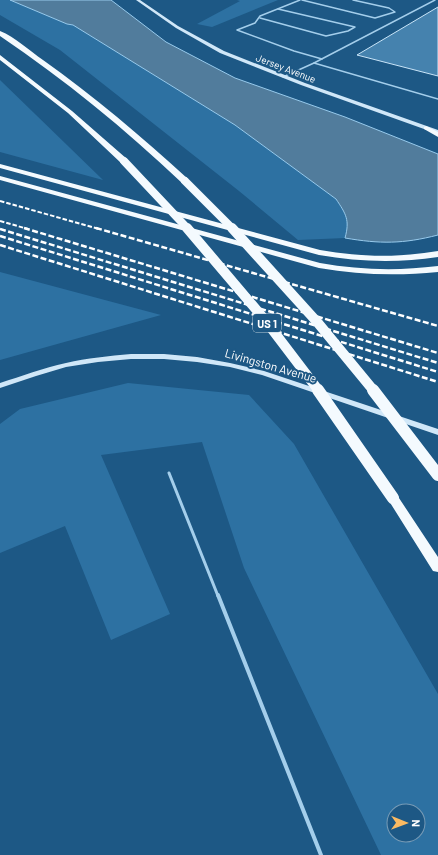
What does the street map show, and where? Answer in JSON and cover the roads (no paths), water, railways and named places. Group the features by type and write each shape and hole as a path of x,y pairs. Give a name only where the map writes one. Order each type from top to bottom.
{"highway":[{"path":"0,33 58,72 90,97 185,181 271,270 349,359 438,475"},
{"name":"US 1","path":"0,57 76,117 124,161 185,226 252,303 288,350 393,498 438,567"},
{"path":"0,62 24,75"},
{"path":"426,128 438,135"},
{"path":"0,166 319,252 356,258 392,260 411,259 438,254"},
{"path":"0,178 319,266 381,272 438,269"}],"main road":[{"name":"Jersey Avenue","path":"138,0 168,22 196,39 233,57 283,77 438,132"},
{"name":"Livingston Avenue","path":"0,386 40,372 93,360 144,356 194,358 264,373 438,432"}],"lane":[{"path":"322,59 294,51 237,30 255,23 260,16 301,0 375,18 395,12 389,8 353,0"},
{"path":"283,77 322,59 435,0"},
{"path":"260,18 326,36 348,31 354,27 278,9"},
{"path":"314,63 438,99"},
{"path":"169,473 321,855"}],"railway":[{"path":"0,201 99,229"},
{"path":"0,221 28,229"},
{"path":"24,228 438,353"},
{"path":"96,228 438,326"},
{"path":"0,229 438,363"},
{"path":"0,236 438,372"},
{"path":"0,245 438,382"}]}
